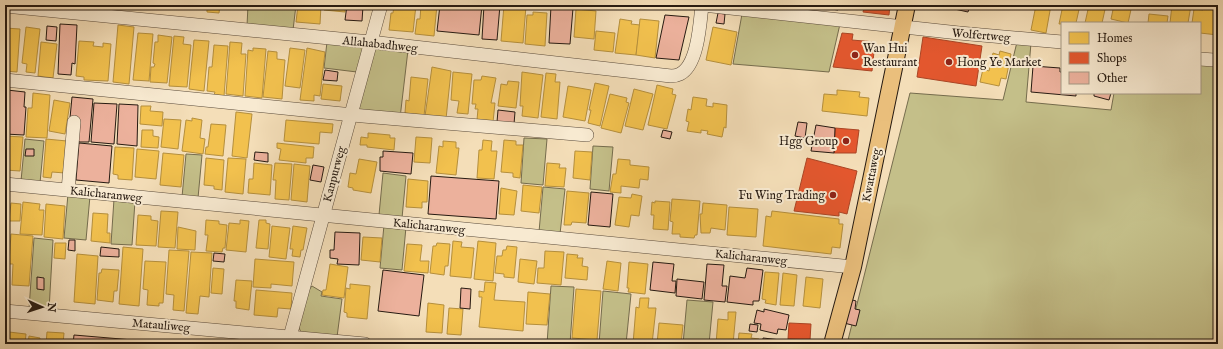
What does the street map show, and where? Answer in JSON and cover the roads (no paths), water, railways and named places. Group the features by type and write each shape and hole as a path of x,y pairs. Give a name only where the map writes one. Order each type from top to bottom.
{"main road":[{"name":"Kwattaweg","path":"832,344 853,267 906,5"}],"street":[{"name":"Kanpurweg","path":"289,340 381,5"},
{"name":"Allahabadhweg","path":"5,6 370,42 671,76 681,74 692,60 703,5"},
{"name":"Wolfertweg","path":"703,5 959,33 1061,42"},
{"path":"1201,59 1214,60"},
{"path":"5,80 351,113 371,117 587,135"},
{"path":"68,190 74,122"},
{"name":"Kalicharanweg","path":"5,184 853,267"},
{"name":"Matauliweg","path":"5,311 289,340 365,344"}],"place":[{"name":"Wan Hui Restaurant","path":"855,55"},
{"name":"Hong Ye Market","path":"949,62"},
{"name":"Hgg Group","path":"846,141"},
{"name":"Fu Wing Trading","path":"833,195"}]}
